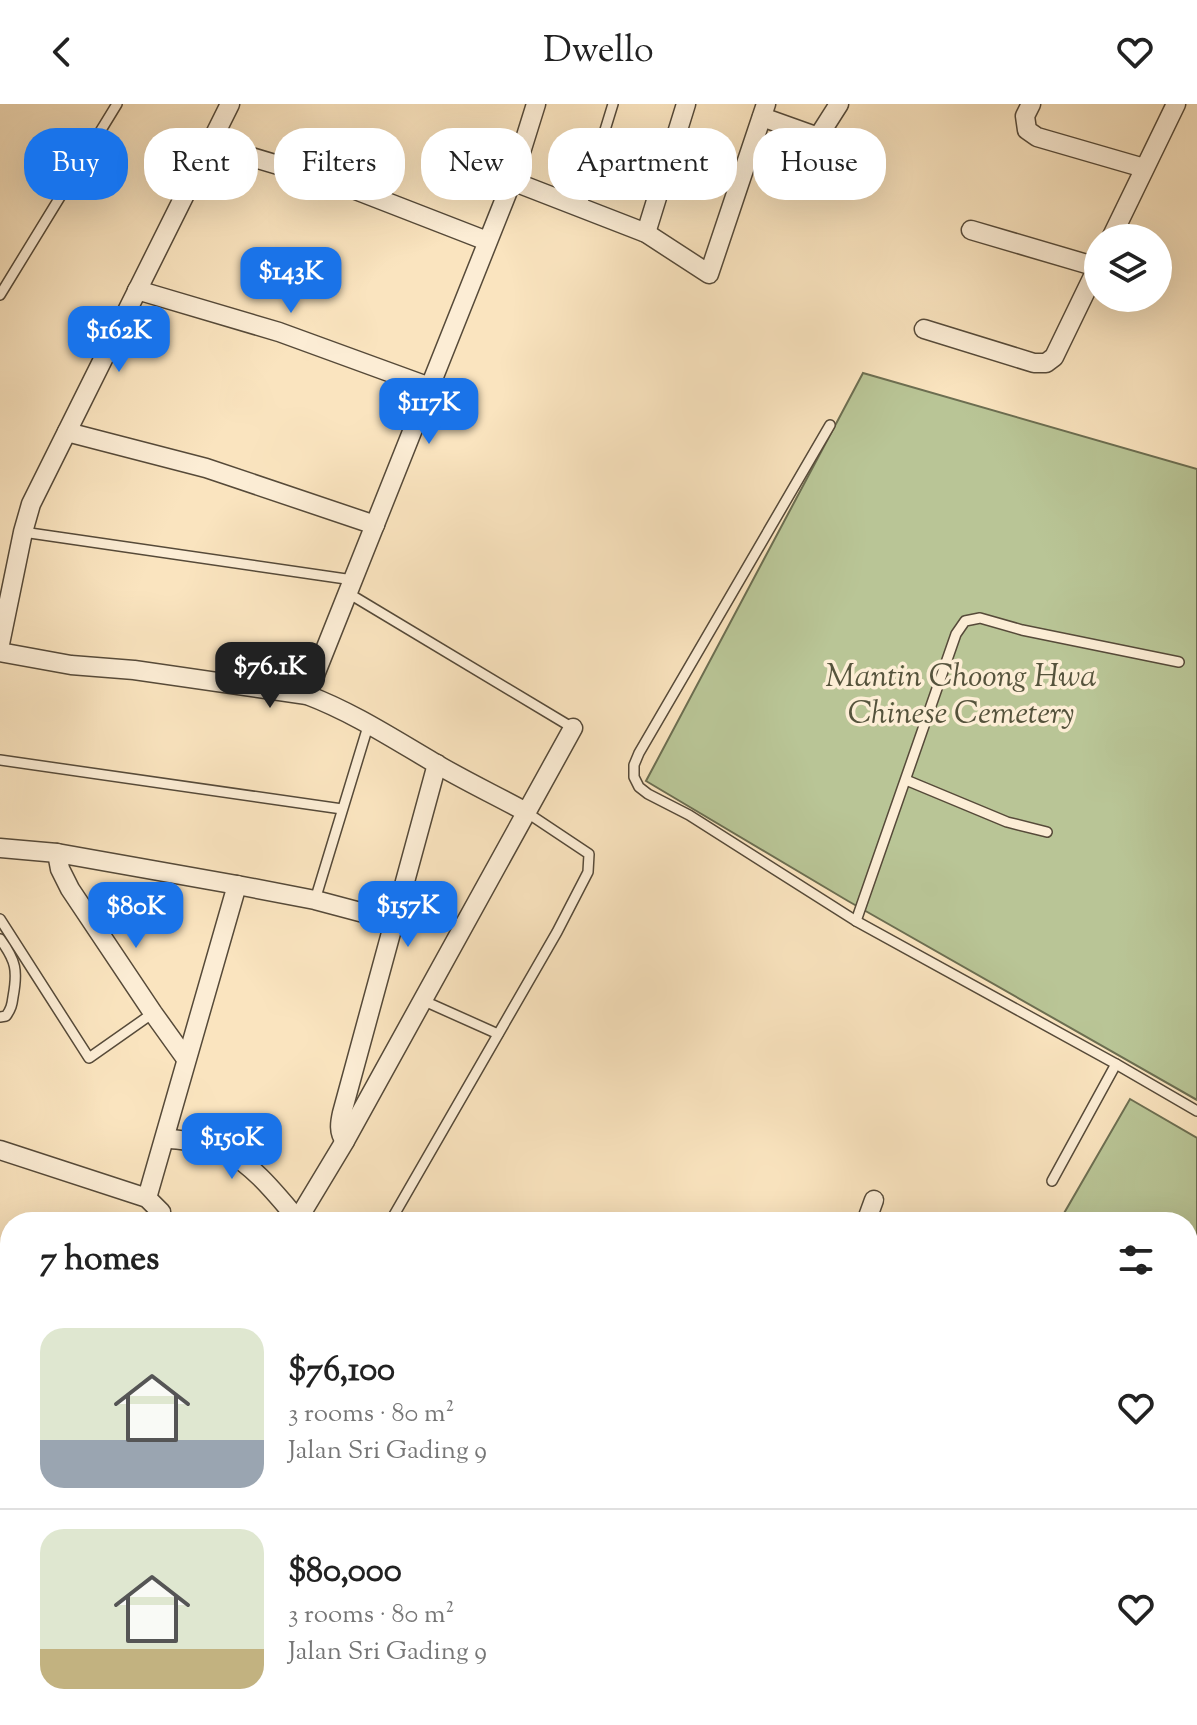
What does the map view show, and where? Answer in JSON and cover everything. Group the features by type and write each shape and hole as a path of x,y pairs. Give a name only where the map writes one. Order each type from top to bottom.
{"street":[{"path":"219,128 230,104"},
{"path":"529,128 536,104"},
{"path":"646,233 686,104"},
{"path":"532,189 646,233 709,274 764,110 818,137 839,104"},
{"path":"1118,224 1176,104"},
{"path":"1028,110 1027,130 1037,137 1144,168"},
{"path":"258,159 335,182 487,241"},
{"path":"0,644 31,504 184,200"},
{"path":"307,695 504,200"},
{"path":"971,230 1084,263"},
{"path":"137,290 279,332 430,387"},
{"path":"924,329 1034,363 1046,363 1054,357 1084,296"},
{"path":"67,432 206,468 375,525"},
{"path":"0,652 71,665 134,670 307,695 369,723 526,812"},
{"path":"304,1212 573,728"},
{"path":"345,1141 340,1125 342,1113 437,764"},
{"path":"0,848 57,853 237,885 315,900 394,921"},
{"path":"57,853 60,869 70,889 186,1059"},
{"path":"147,1198 237,885"},
{"path":"165,1138 225,1151 254,1172 291,1212"},
{"path":"0,1150 147,1198 157,1212"}],"lane":[{"path":"0,295 117,104"},
{"path":"581,208 613,104"},
{"path":"830,425 639,753 634,765 634,777 639,787 689,815 856,921 1197,1111"},
{"path":"23,532 351,586 573,728"},
{"path":"856,921 956,634 965,621 980,618 1022,630 1179,662"},
{"path":"315,900 369,723"},
{"path":"0,760 342,809"},
{"path":"906,780 1007,822 1047,832"},
{"path":"396,1212 557,932 588,872 589,854 526,812"},
{"path":"0,919 89,1058 153,1013"},
{"path":"0,939 10,953 17,977 11,1009 6,1016 0,1017"},
{"path":"422,1000 498,1034"},
{"path":"1052,1181 1116,1064"}],"green space":[{"name":"Mantin Choong Hwa Chinese Cemetery","path":"863,373 1197,469 1197,1100 848,901 646,781"},
{"path":"1130,1099 1197,1138 1197,1212 1065,1212"}]}
